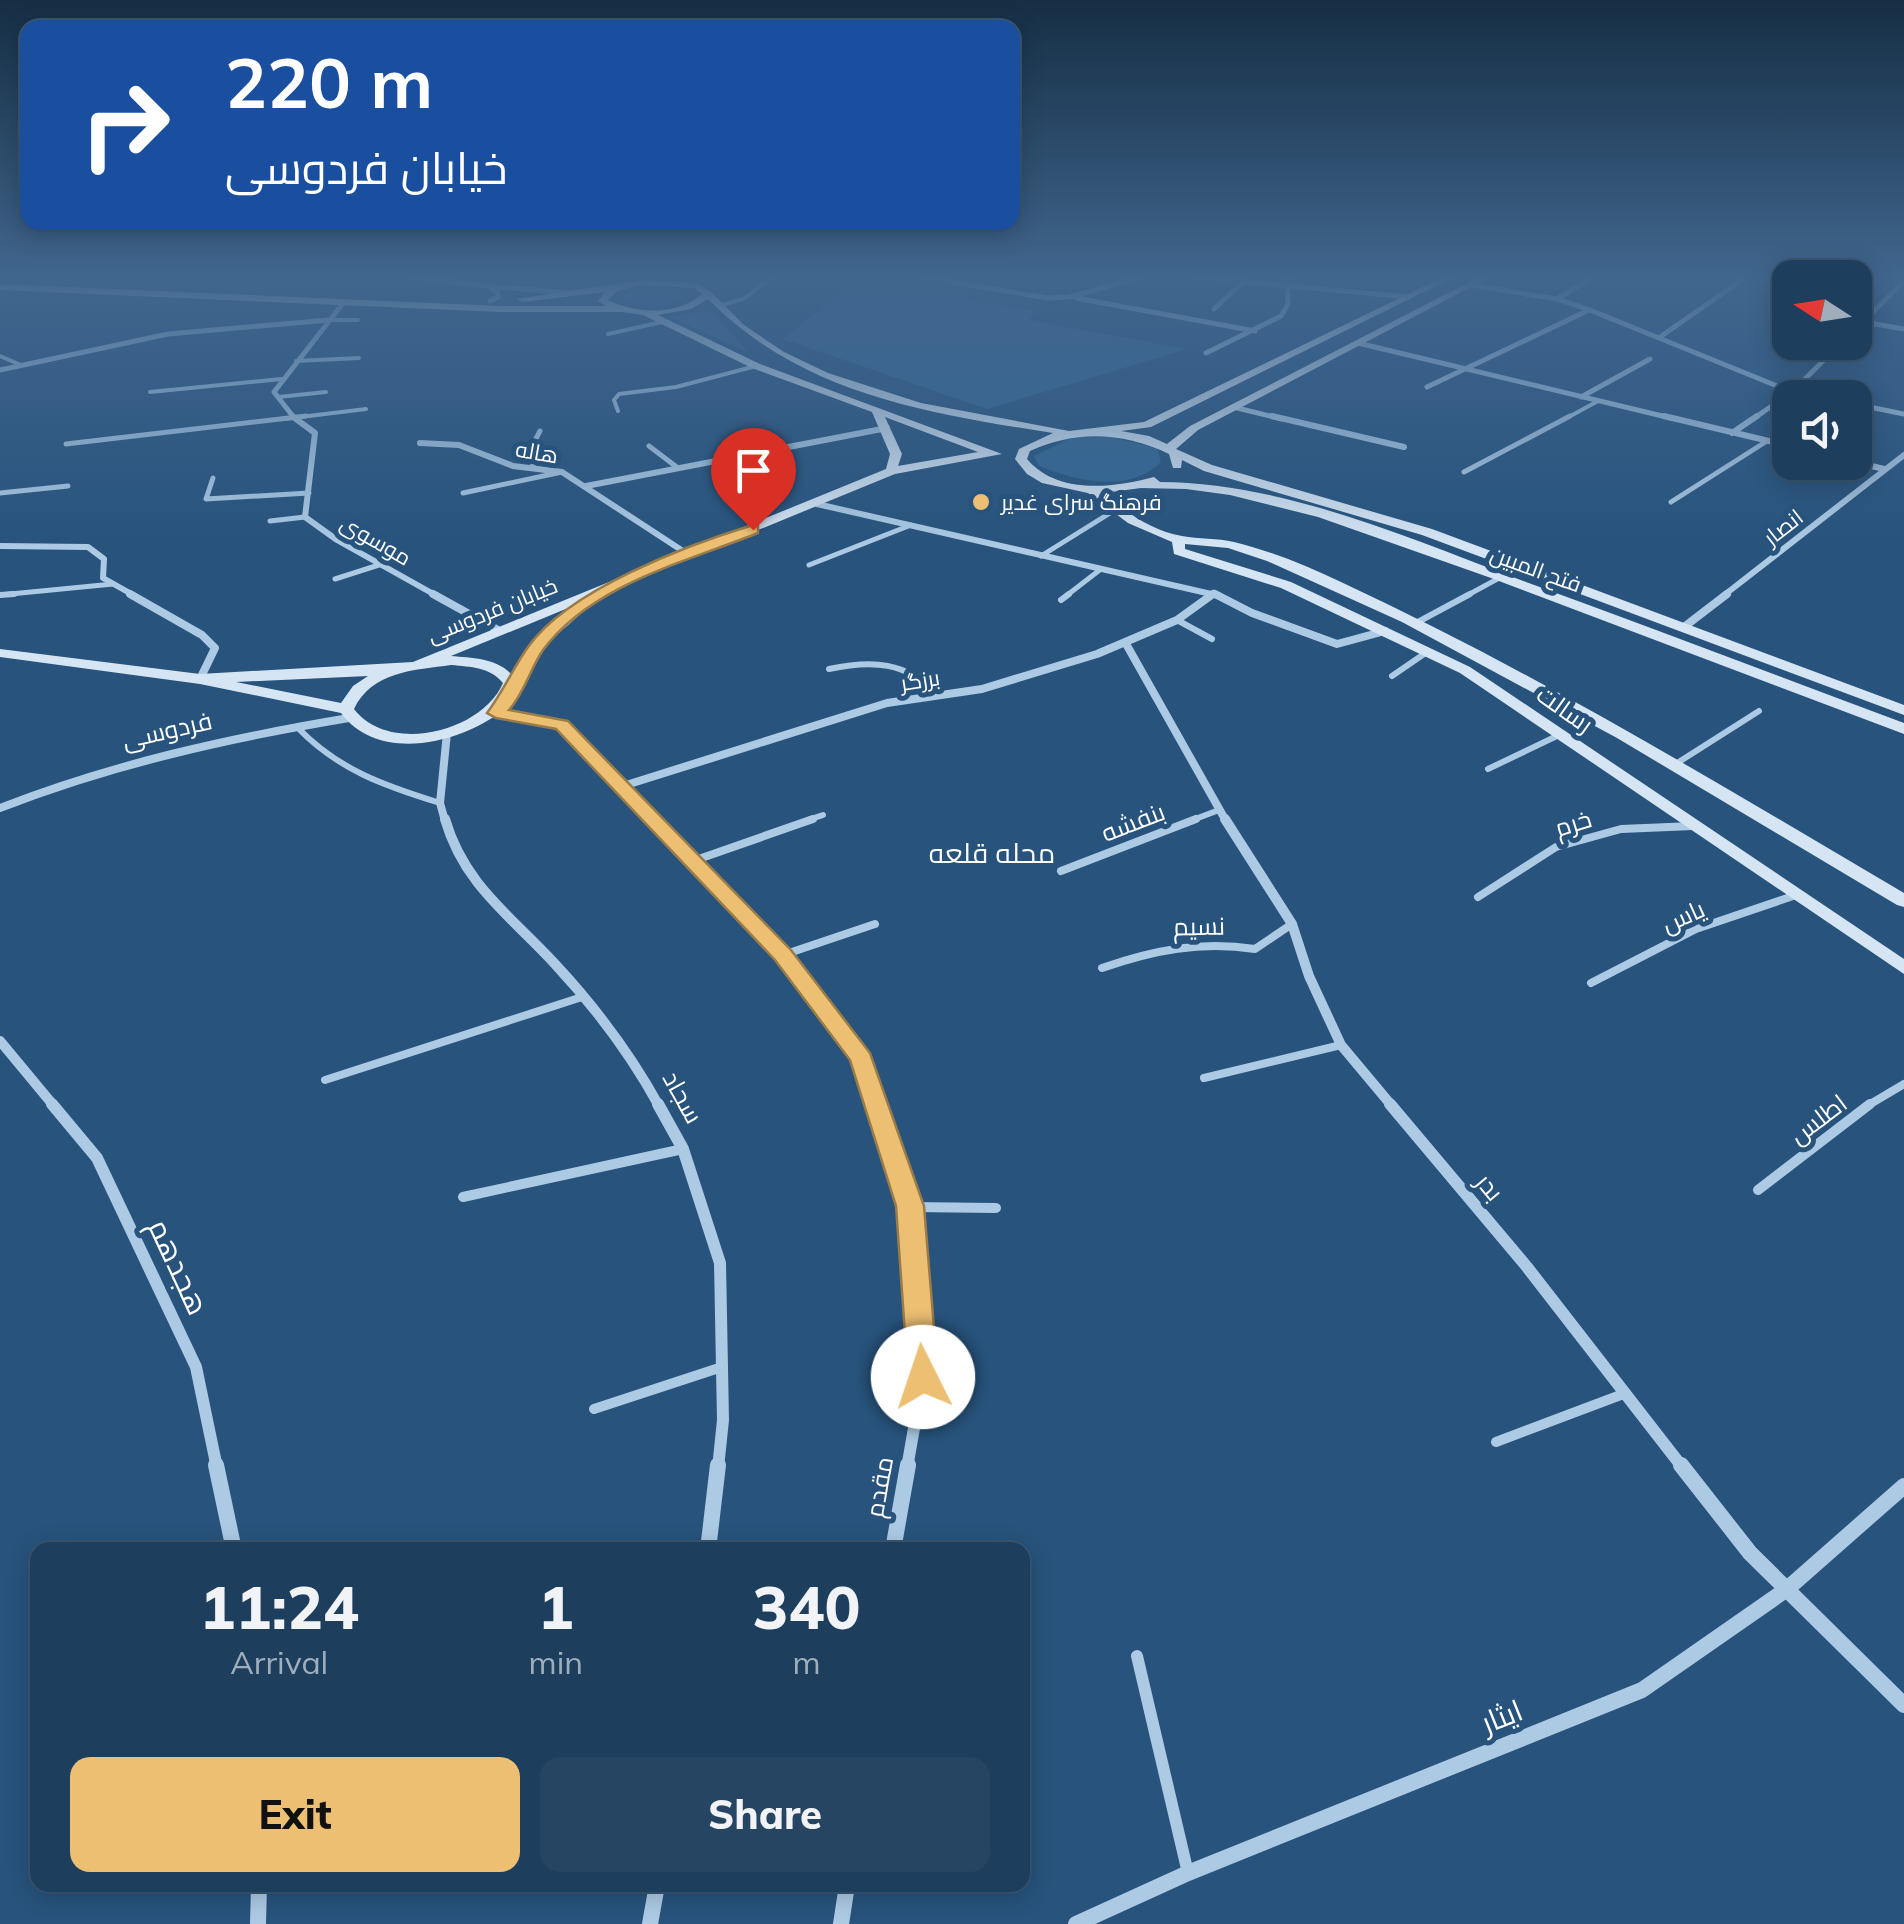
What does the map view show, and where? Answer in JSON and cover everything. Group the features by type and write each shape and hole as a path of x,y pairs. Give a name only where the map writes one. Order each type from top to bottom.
{"street":[{"path":"278,396 274,392 291,367"},
{"path":"758,367 996,454 1041,477 1090,488"},
{"path":"804,367 870,391 976,416 1075,432 1133,429 1266,367"},
{"path":"1144,485 1175,470 1178,462 1172,451 1196,427 1312,367"},
{"path":"1459,367 1772,442"},
{"path":"1582,396 1636,367"},
{"path":"1731,367 1772,384"},
{"path":"1427,387 1464,368"},
{"name":"موسوی","path":"278,396 293,418 315,433 305,517 498,630"},
{"path":"1732,432 1772,405"},
{"path":"1234,407 1404,446"},
{"path":"1872,407 1904,414"},
{"path":"877,411 896,454 891,471"},
{"path":"1164,416 1174,424 1196,427"},
{"path":"586,486 886,428"},
{"path":"1027,468 1021,459 1024,450 1036,441 1075,432"},
{"name":"فتح المبین","path":"1099,432 1145,438 1208,468 1427,532 1904,710"},
{"name":"هاله","path":"420,443 459,445 491,460 562,472 688,556"},
{"path":"608,588 891,471 960,456 996,454"},
{"name":"انصار","path":"1684,626 1904,456"},
{"path":"1872,466 1884,469"},
{"name":"فتح المبین","path":"1090,488 1199,486 1311,512 1502,577 1904,729"},
{"name":"رسالت","path":"1090,488 1115,510 1150,530 1178,540 1230,545 1329,581 1474,652 1904,901"},
{"path":"817,504 1214,594 1252,613 1337,644 1386,632"},
{"name":"رسالت","path":"1178,540 1179,550 1286,585 1465,670 1904,968"},
{"path":"3,548 88,546 104,559 104,578 202,634 215,648 200,679"},
{"name":"خیابان فردوسی","path":"420,662 608,588"},
{"name":"خیابان فردوسی","path":"496,713 510,698 536,648 566,617 608,588"},
{"name":"برزگر","path":"623,786 887,703 982,688 1124,642 1177,620 1214,594"},
{"name":"بدر","path":"1124,642 1220,810 1292,924 1309,976 1341,1045 1528,1267 1750,1553 1904,1704"},
{"name":"فردوسی","path":"0,653 200,679"},
{"path":"348,714 352,695 367,681 420,662 466,661 500,671 511,683 510,698"},
{"path":"200,679 390,670"},
{"path":"200,679 348,714 363,729 386,736 447,733 496,713"},
{"name":"مقدم","path":"496,713 562,725 783,955 862,1059 910,1206 923,1377 895,1542"},
{"name":"فردوسی","path":"0,808 75,778 348,714"},
{"name":"سجاد","path":"447,733 440,804 449,834 486,898 555,964 632,1059 683,1148 720,1263 723,1420 709,1542"},
{"name":"هجدهم","path":"0,1040 97,1158 196,1367 232,1542"},
{"name":"ایثار","path":"1076,1924 1188,1874 1642,1690 1787,1590 1904,1486"},
{"path":"258,1924 259,1892"},
{"path":"650,1924 655,1892"},
{"path":"841,1924 846,1892"}],"lane":[{"path":"618,411 614,400 619,394 676,387 753,367"},
{"path":"194,374 194,388"},
{"path":"150,392 282,379"},
{"path":"278,396 326,392"},
{"path":"1464,472 1598,400"},
{"path":"66,444 366,409"},
{"path":"533,468 532,446 540,431"},
{"path":"1671,502 1767,441"},
{"path":"649,446 678,468"},
{"path":"463,493 562,472"},
{"path":"213,478 206,499 309,493"},
{"path":"0,493 68,486"},
{"path":"1041,556 1115,510"},
{"path":"270,522 305,517"},
{"path":"809,565 911,525"},
{"path":"335,580 382,564"},
{"path":"1061,600 1101,570"},
{"path":"1416,623 1502,577"},
{"path":"0,595 113,584"},
{"path":"1177,620 1212,638"},
{"path":"1392,676 1427,652"},
{"path":"829,669 857,662 897,666 924,676 937,696"},
{"path":"1674,765 1760,711"},
{"path":"297,727 318,750 356,776 440,804"},
{"path":"1488,769 1560,735"},
{"name":"بنفشه","path":"1061,871 1220,810"},
{"path":"693,862 823,814"},
{"name":"خرم","path":"1478,897 1556,847 1621,830 1693,826"},
{"name":"یاس","path":"1591,984 1696,929 1796,895"},
{"path":"783,955 875,924"},
{"name":"نسیم","path":"1102,968 1166,946 1212,941 1256,948 1292,924"},
{"path":"325,1080 582,997"},
{"path":"1204,1078 1341,1045"},
{"name":"اطلس","path":"1758,1190 1882,1095 1904,1084"},
{"path":"463,1198 683,1148"},
{"path":"910,1206 996,1208"},
{"path":"594,1408 722,1367"},
{"path":"1496,1442 1626,1393"},
{"path":"1137,1656 1188,1874"}],"shaded area":[{"path":"864,367 1128,367 987,409"},
{"path":"1106,436 1157,448 1161,462 1134,478 1102,482 1039,466 1034,456 1071,438"}],"place":[{"name":"فرهنگ سرای غدیر","path":"981,502"}],"district":[{"name":"محله قلعه","path":"992,853"}],"route":[{"path":"753,530 608,588 566,617 536,648 510,698 496,713 562,725 783,955 862,1059 910,1206 923,1377"}]}
